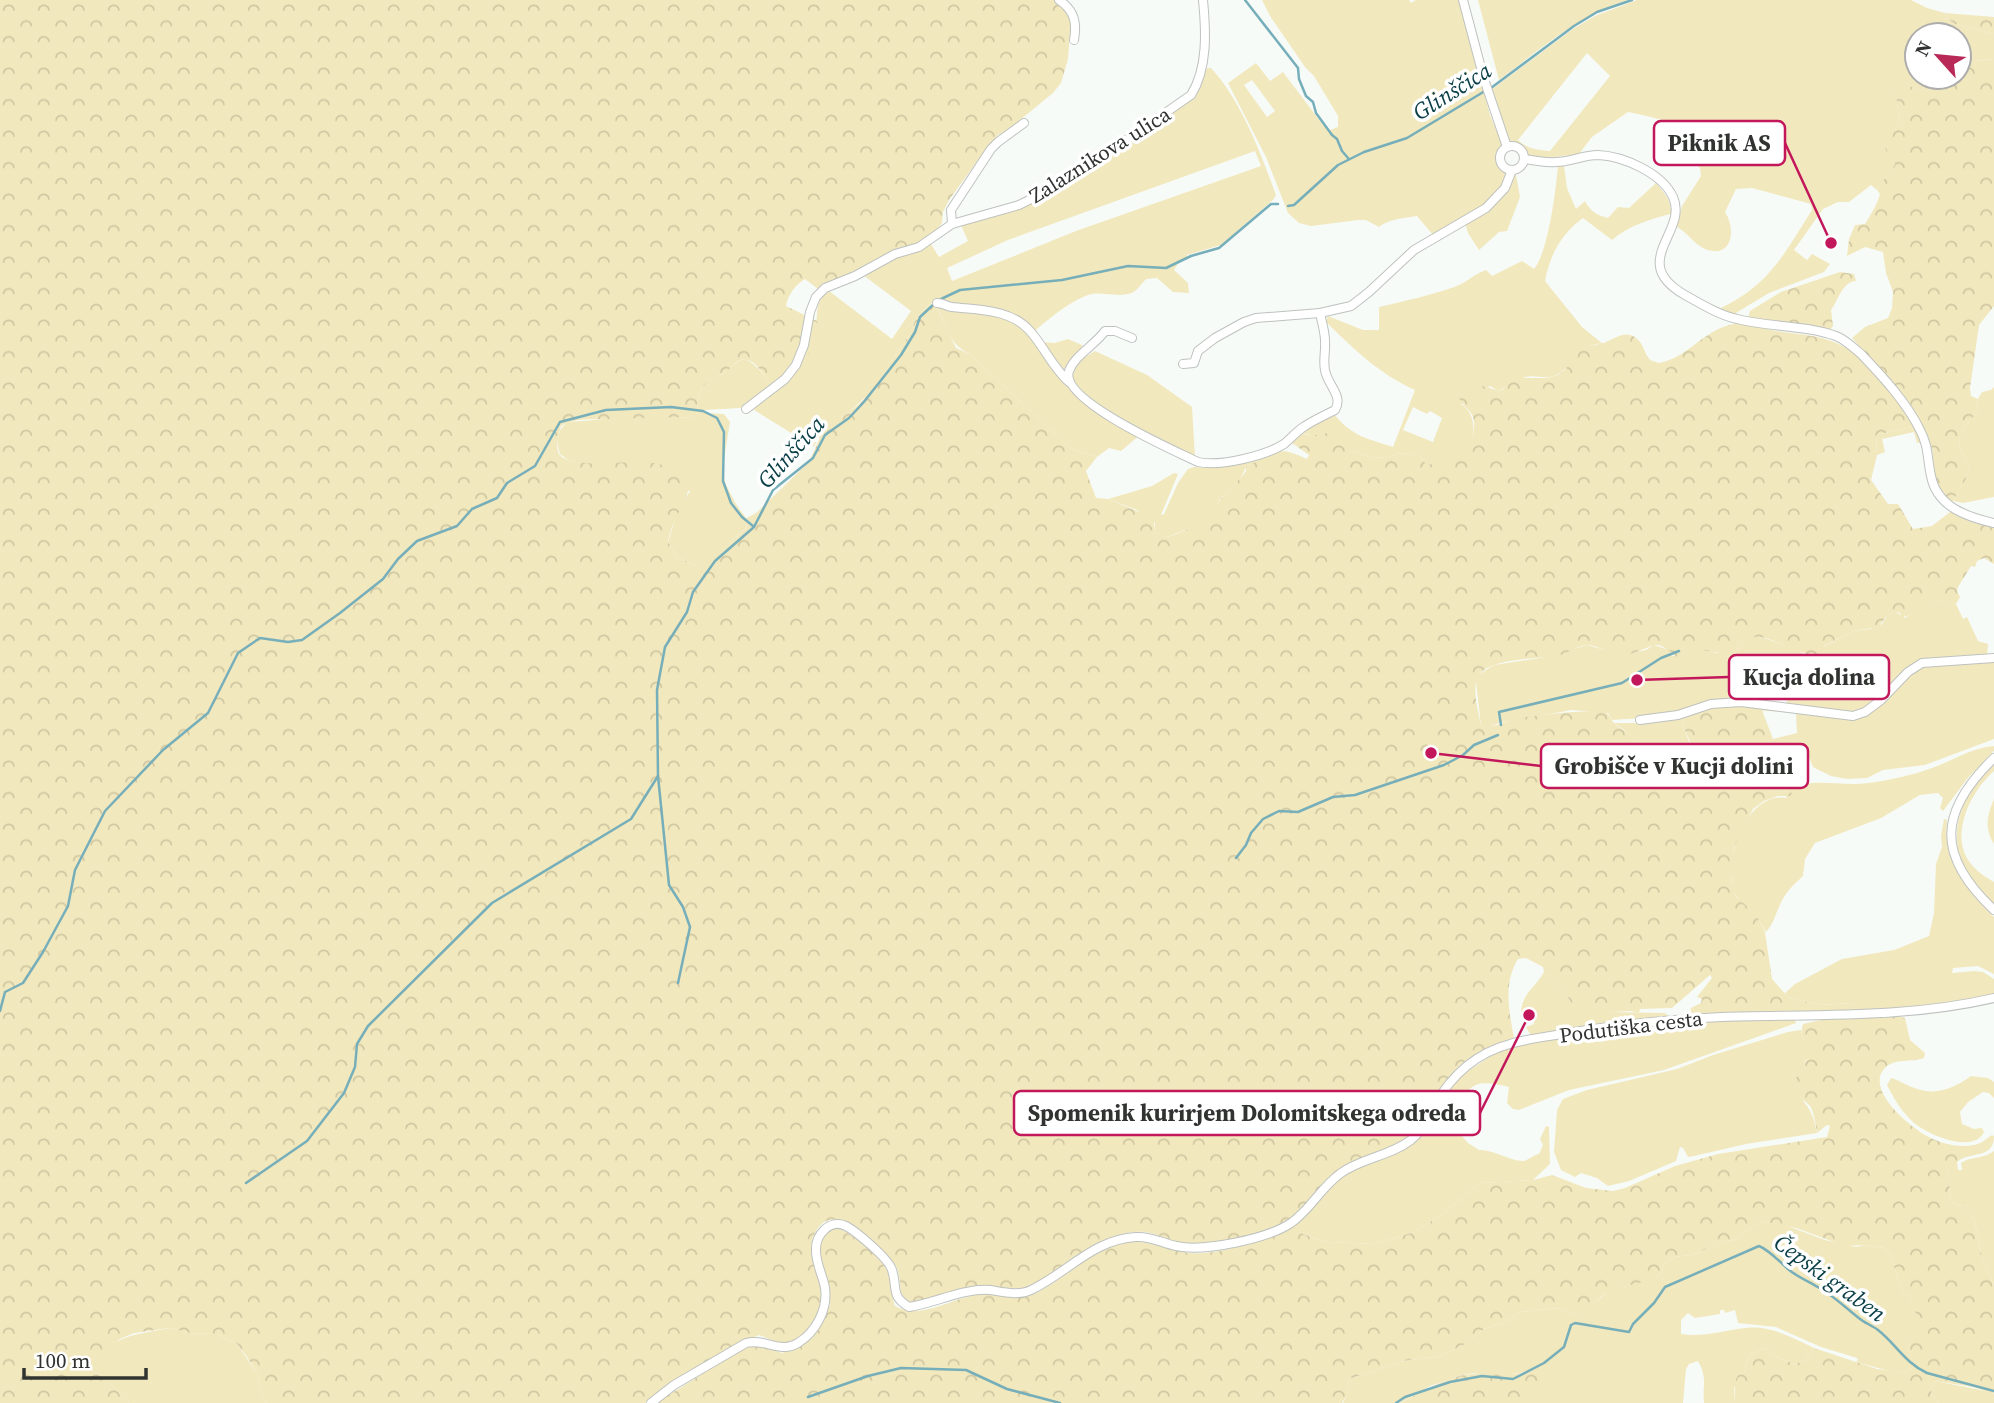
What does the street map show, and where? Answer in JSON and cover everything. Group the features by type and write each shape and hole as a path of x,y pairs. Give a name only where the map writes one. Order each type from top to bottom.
{"street":[{"path":"1059,0 1072,11 1075,19 1074,40"},
{"name":"Zalaznikova ulica","path":"746,409 785,379 796,365 804,345 810,312 816,297 825,288 855,276 895,254 919,247 952,224 1019,205 1086,168 1191,95 1202,71 1203,0"},
{"path":"1463,0 1489,96 1507,147"},
{"path":"952,224 951,210 991,149 1024,123"},
{"path":"1513,145 1520,148 1524,159 1521,167 1506,169 1501,163 1500,155 1513,145"},
{"path":"1524,159 1557,162 1597,155 1616,158 1656,177 1666,186 1675,203 1672,225 1662,249 1660,262 1662,273 1668,282 1681,293 1711,310 1733,318 1825,334 1845,341 1868,362 1909,411 1928,449 1931,479 1936,492 1949,506 1961,513 1994,523"},
{"path":"1183,364 1194,363 1198,351 1244,322 1256,318 1320,313 1351,306 1414,250 1486,208 1504,188 1512,170"},
{"path":"937,303 949,307 983,310 1023,323 1061,375 1081,397 1111,417 1209,464 1266,452 1335,410 1338,405 1337,397 1324,365 1325,340 1320,313"},
{"path":"1069,382 1069,369 1105,331 1115,331 1132,338"},
{"path":"1640,720 1678,715 1711,704 1741,702 1853,716 1865,712 1881,700 1908,672 1922,663 1950,663 1978,657 1994,658"},
{"path":"1994,758 1976,775 1958,802 1952,817 1951,831 1952,845 1964,875 1994,910"},
{"name":"Podutiška cesta","path":"651,1403 674,1385 746,1343 755,1340 776,1347 789,1347 812,1332 825,1301 825,1288 815,1251 818,1238 826,1227 834,1224 845,1225 884,1258 892,1269 896,1294 900,1301 909,1307 975,1291 1028,1292 1114,1240 1153,1238 1175,1246 1207,1249 1290,1224 1339,1174 1361,1161 1411,1140 1423,1128 1448,1083 1465,1067 1490,1051 1508,1044 1620,1025 1719,1017 1919,1011 1994,998"}],"green space":[{"path":"0,0 1054,0 1065,8 1071,21 1068,59 1061,83 1053,93 989,145 949,200 943,212 942,223 931,238 836,284 829,291 818,289 805,279 792,291 786,306 817,321 818,330 816,340 804,361 772,393 765,376 756,365 745,359 736,362 703,386 698,401 698,418 585,419 561,426 557,447 559,454 565,459 587,463 647,462 690,474 688,490 668,542 677,557 697,566 711,558 747,527 745,519 756,513 809,462 822,433 874,392 910,334 915,321 922,311 934,302 956,348 971,355 1071,449 1097,457 1086,471 1096,498 1108,499 1154,518 1154,532 1165,538 1190,528 1202,519 1243,475 1246,467 1260,457 1284,451 1307,459 1309,455 1292,443 1300,432 1310,435 1336,433 1351,451 1370,457 1385,458 1401,453 1419,455 1426,464 1453,459 1467,448 1474,431 1473,417 1460,401 1461,396 1483,386 1500,391 1511,379 1554,376 1565,369 1584,348 1621,336 1636,338 1650,360 1659,363 1679,356 1714,332 1734,324 1820,338 1846,348 1869,367 1915,426 1876,435 1877,455 1871,480 1888,504 1898,504 1913,529 1932,526 1950,512 1971,522 1994,528 1994,564 1984,558 1977,561 1975,567 1971,566 1958,587 1960,597 1956,604 1939,601 1906,616 1901,617 1900,613 1896,612 1888,615 1878,627 1853,631 1824,646 1824,656 1819,657 1761,637 1752,638 1729,653 1700,651 1690,662 1685,662 1658,645 1623,655 1587,645 1557,656 1494,665 1480,674 1475,692 1481,726 1540,715 1604,711 1636,741 1658,783 1676,790 1683,783 1686,772 1703,767 1707,760 1705,751 1691,744 1683,726 1682,715 1701,708 1754,704 1754,710 1762,710 1773,739 1766,744 1765,769 1770,773 1771,779 1766,784 1766,789 1776,792 1788,790 1792,793 1791,796 1778,796 1764,801 1753,809 1740,833 1734,848 1731,880 1736,897 1756,914 1765,932 1772,979 1789,998 1819,1005 1871,1005 1872,1011 1690,1015 1691,1008 1701,1003 1702,999 1697,997 1712,978 1710,975 1672,1008 1640,1009 1639,1013 1580,1012 1544,972 1543,967 1526,958 1518,959 1513,968 1509,988 1514,1038 1484,1049 1466,1061 1450,1075 1424,1120 1412,1134 1338,1171 1300,1212 1285,1223 1247,1236 1201,1243 1176,1242 1146,1232 1126,1233 1091,1246 1028,1287 976,1288 908,1302 902,1297 897,1269 890,1258 856,1228 839,1220 830,1220 823,1223 812,1240 822,1304 807,1332 789,1343 759,1335 735,1345 669,1383 645,1403 267,1403 259,1389 258,1375 237,1344 217,1334 189,1333 170,1328 134,1333 120,1339 89,1365 91,1370 106,1379 129,1403 0,1403"},
{"path":"1262,0 1409,0 1411,3 1416,0 1459,0 1490,115 1503,147 1497,160 1501,168 1508,173 1496,194 1477,210 1433,235 1417,216 1392,221 1379,227 1366,220 1311,226 1299,223 1288,213 1266,157 1228,83 1256,63 1270,81 1283,72 1323,125 1330,130 1338,127 1338,116 1314,76 1270,16","holes":["1252,80 1275,111 1267,117 1244,85"]},
{"path":"1478,0 1628,0 1576,24 1499,80"},
{"path":"1637,0 1911,0 1945,13 1950,21 1903,21 1903,82 1895,88 1900,123 1885,141 1886,149 1895,164 1877,190 1871,185 1849,202 1838,202 1823,209 1794,250 1807,260 1812,254 1830,264 1824,272 1769,293 1734,314 1719,309 1751,290 1774,267 1812,210 1811,204 1752,188 1736,189 1725,212 1731,228 1729,242 1720,251 1712,251 1699,246 1677,227 1682,206 1701,176 1700,168 1692,159 1691,136 1684,128 1628,112 1592,137 1579,154 1546,158 1527,156 1508,138 1491,90 1573,29 1595,16","holes":["1587,53 1610,76 1550,151 1532,148 1518,140"]},
{"path":"1945,13 1994,17 1994,34 1973,29 1973,21 1950,21"},
{"path":"1973,29 1994,34 1994,59 1973,61"},
{"path":"1994,59 1994,306 1979,325 1970,388 1971,396 1978,399 1977,412 1963,429 1959,439 1969,470 1953,501 1946,498 1938,487 1932,449 1918,418 1852,338 1865,327 1888,318 1892,308 1893,292 1886,273 1883,252 1865,247 1847,256 1849,239 1855,225 1865,224 1879,198 1877,190 1895,164 1887,153 1885,144 1887,135 1900,123 1894,83 1903,82 1903,91 1973,91 1973,61"},
{"path":"1207,68 1211,68 1232,96 1249,128 1276,195 1273,200 1221,245 1187,255 1188,258 1179,262 1174,270 1188,283 1189,293 1173,292 1157,278 1146,279 1130,293 1092,294 1078,299 1036,330 1041,342 1055,343 1068,339 1082,345 1083,349 1059,375 1081,400 1140,435 1121,451 1109,448 1097,457 1071,449 956,344 933,302 915,321 910,334 874,392 817,440 814,447 754,410 762,394 740,408 705,410 705,413 724,414 730,422 723,466 725,483 746,518 747,527 717,555 697,566 677,557 668,542 678,510 690,491 568,460 560,454 558,436 568,422 647,416 698,418 698,401 704,386 746,359 759,369 772,392 796,369 811,349 816,334 818,307 823,295 829,291 892,339 911,311 863,275 890,258 931,244 939,257 968,241 961,225 1021,207 1190,99 1199,89","holes":["1255,151 1261,166 1076,231 952,281 947,268 1008,240"]},
{"path":"1558,166 1564,166 1567,188 1576,209 1585,201 1595,212 1608,218 1618,207 1629,208 1656,183 1670,204 1671,219 1670,214 1647,221 1626,230 1612,240 1583,218 1568,231 1553,254 1545,281 1582,327 1603,344 1588,346 1564,370 1554,376 1525,377 1499,391 1490,386 1461,404 1472,417 1473,434 1471,442 1461,455 1448,462 1426,464 1419,455 1401,453 1385,458 1370,457 1351,451 1322,434 1315,437 1300,432 1330,415 1335,415 1354,432 1393,447 1415,390 1367,360 1326,322 1328,316 1363,330 1379,330 1379,307 1457,286 1486,270 1492,276 1522,261 1534,269 1547,235","holes":["1413,407 1427,414 1430,411 1442,418 1433,442 1403,430"]},
{"path":"1513,174 1516,175 1520,197 1507,231 1499,232 1479,250 1465,223 1484,213"},
{"path":"1840,272 1854,274 1856,281 1847,284 1831,310 1833,326 1830,330 1748,318 1750,311 1781,292"},
{"path":"1095,351 1147,375 1192,407 1195,457 1126,424 1095,404 1071,379 1079,361"},
{"path":"1994,387 1994,497 1963,503 1953,501 1969,470 1959,439 1977,412 1978,399 1982,392"},
{"path":"1915,426 1921,443 1917,443 1914,432 1882,439 1885,452 1877,455 1876,435"},
{"path":"1260,457 1246,467 1240,479 1220,499 1210,515 1195,526 1165,538 1154,532 1155,523 1137,510 1108,499 1152,486 1174,473 1178,474 1161,515 1188,469 1210,468"},
{"path":"1942,600 1956,604 1963,619 1967,617 1978,641 1988,644 1987,655 1920,662 1865,710 1853,714 1787,703 1786,690 1771,689 1770,703 1612,720 1608,713 1572,710 1488,727 1481,726 1476,682 1478,675 1494,665 1546,657 1587,645 1623,655 1646,650 1654,645 1669,650 1672,656 1705,650 1717,653 1737,650 1749,638 1757,636 1795,648 1806,656 1853,631 1882,624 1888,615 1896,612 1905,618 1928,604"},
{"path":"1994,659 1994,739 1925,765 1883,770 1867,778 1847,779 1831,776 1813,767 1808,755 1801,748 1777,757 1788,789 1818,783 1859,784 1893,779 1932,768 1978,749 1994,746 1994,751 1967,779 1943,811 1940,808 1943,798 1938,793 1920,795 1881,818 1815,843 1805,859 1803,876 1783,898 1766,932 1756,915 1735,894 1731,865 1740,832 1749,817 1759,806 1772,799 1786,798 1788,790 1776,792 1766,789 1766,744 1773,739 1797,733 1796,713 1754,710 1754,704 1854,717 1922,666"},
{"path":"1682,715 1690,744 1705,751 1708,760 1703,767 1686,772 1683,783 1676,790 1658,783 1649,771 1636,741 1614,723 1640,723"},
{"path":"1994,765 1994,771 1970,803 1962,828 1962,841 1965,854 1972,865 1994,882 1994,906 1966,871 1959,853 1957,835 1959,817 1966,800"},
{"path":"1994,799 1994,844 1988,822"},
{"path":"1944,819 1947,820 1949,849 1958,873 1974,896 1994,917 1994,974 1978,966 1953,968 1952,973 1983,972 1994,979 1994,994 1872,1011 1854,1003 1819,1005 1789,998 1785,993 1795,984 1842,959 1894,950 1929,936 1934,913 1936,864 1942,847"},
{"path":"1544,972 1566,994 1573,1006 1607,1012 1665,1013 1669,1017 1532,1037 1526,1027 1534,1024 1532,1011 1521,1012 1522,1005"},
{"path":"1905,1018 1910,1040 1925,1053 1924,1058 1893,1063 1884,1069 1880,1078 1881,1088 1894,1109 1923,1134 1946,1144 1974,1145 1994,1136 1990,1149 1957,1162 1958,1170 1947,1170 1950,1181 1949,1200 1963,1207 1974,1219 1982,1257 1994,1286 1994,1394 1973,1387 1935,1381 1931,1393 1939,1403 1735,1403 1735,1382 1738,1375 1744,1372 1750,1354 1766,1348 1778,1358 1795,1364 1805,1360 1814,1348 1877,1369 1905,1373 1913,1367 1913,1360 1907,1349 1916,1314 1911,1299 1902,1291 1890,1254 1884,1248 1845,1246 1796,1228 1761,1221 1734,1240 1691,1255 1674,1257 1663,1265 1662,1272 1657,1277 1609,1292 1578,1315 1557,1308 1521,1312 1503,1323 1484,1329 1465,1344 1441,1356 1403,1361 1349,1379 1347,1395 1342,1403 656,1403 739,1351 758,1344 782,1353 798,1347 816,1333 830,1305 820,1246 825,1233 835,1227 857,1240 880,1260 888,1273 895,1306 917,1311 977,1295 1020,1297 1033,1294 1049,1286 1092,1255 1122,1243 1141,1242 1189,1253 1214,1252 1258,1241 1295,1224 1301,1233 1316,1239 1375,1244 1414,1232 1443,1214 1480,1183 1533,1180 1552,1175 1586,1188 1613,1191 1675,1166 1718,1154 1827,1137 1830,1126 1827,1125 1817,1133 1811,1109 1798,1096 1795,1088 1799,1072 1813,1053 1803,1040 1803,1024 1825,1019"},
{"path":"1790,1019 1796,1023 1664,1070 1569,1090 1519,1110 1513,1109 1507,1103 1509,1087 1486,1083 1473,1086 1465,1098 1462,1125 1455,1122 1449,1133 1461,1135 1479,1150 1523,1161 1539,1154 1543,1145 1540,1139 1546,1126 1549,1127 1550,1164 1533,1180 1480,1183 1443,1214 1414,1232 1375,1244 1316,1239 1301,1233 1295,1224 1335,1181 1356,1168 1410,1145 1426,1130 1449,1088 1459,1077 1497,1052 1515,1046 1606,1031 1736,1020"},
{"path":"1801,1030 1803,1039 1814,1054 1805,1061 1798,1095 1811,1112 1817,1133 1746,1144 1688,1157 1680,1147 1676,1161 1629,1181 1608,1186 1597,1178 1581,1173 1575,1177 1561,1170 1554,1152 1557,1110 1563,1099 1587,1090 1677,1069 1713,1055"},
{"path":"1971,1076 1988,1078 1994,1082 1994,1098 1983,1092 1968,1102 1960,1112 1962,1124 1974,1129 1982,1128 1984,1132 1978,1139 1970,1142 1949,1140 1918,1126 1901,1108 1887,1085 1891,1078 1916,1089 1940,1091"},
{"path":"1994,1151 1994,1286 1982,1257 1974,1219 1963,1207 1949,1200 1950,1181 1947,1170 1962,1170 1961,1163"},
{"path":"1761,1221 1785,1225 1825,1240 1856,1247 1865,1245 1884,1248 1890,1254 1902,1291 1911,1299 1917,1314 1907,1349 1913,1360 1913,1367 1905,1373 1856,1362 1857,1358 1821,1347 1776,1327 1738,1323 1735,1310 1725,1313 1720,1310 1720,1314 1695,1318 1688,1313 1681,1320 1681,1334 1697,1335 1764,1328 1814,1348 1805,1360 1795,1364 1778,1358 1766,1348 1750,1354 1744,1372 1734,1388 1735,1403 1704,1403 1704,1377 1698,1361 1689,1364 1686,1369 1683,1403 1543,1403 1532,1371 1505,1375 1473,1373 1459,1376 1430,1386 1400,1403 1343,1403 1349,1379 1403,1361 1441,1356 1465,1344 1484,1329 1503,1323 1521,1312 1557,1308 1578,1315 1609,1291 1657,1277 1662,1272 1663,1265 1674,1257 1691,1255 1734,1240"},
{"path":"170,1328 189,1333 217,1334 237,1344 258,1375 259,1389 267,1403 129,1403 106,1379 91,1370 89,1365 118,1341"},
{"path":"1539,1372 1543,1378 1543,1403 1400,1403 1452,1378 1479,1373 1517,1374"},
{"path":"1935,1381 1986,1391 1994,1394 1994,1403 1939,1403 1931,1393"}],"waterway":[{"path":"1245,0 1298,68 1306,96 1313,102 1316,113 1348,158"},
{"name":"Glinščica","path":"1491,88 1574,26 1597,12 1632,0"},
{"name":"Glinščica","path":"1288,206 1294,205 1338,165 1364,152 1407,138 1485,91"},
{"name":"Glinščica","path":"939,300 960,290 1062,280 1128,266 1166,268 1191,256 1219,248 1271,204 1278,204"},
{"name":"Glinščica","path":"678,983 690,927 683,907 669,885 658,776 657,690 665,647 687,612 693,592 715,561 754,527 773,490 813,458 825,435 849,418 863,403 901,355 915,332 920,317 934,304"},
{"path":"0,1011 5,992 23,983 68,906 75,870 105,811 163,750 208,713 238,653 260,638 288,642 302,640 340,613 383,579 398,559 417,541 457,526 472,509 497,498 507,483 535,466 560,422 606,410 671,407 703,411 717,418 724,432 723,481 731,503 753,526"},
{"path":"1501,725 1499,712 1622,683 1661,658 1679,651"},
{"path":"1236,858 1263,819 1279,811 1298,812 1333,797 1355,795 1444,765 1463,755 1474,745 1498,735"},
{"path":"246,1183 307,1141 344,1093 355,1067 357,1044 368,1026 492,903 631,819 658,776"},
{"name":"Čepski graben","path":"1396,1403 1405,1397 1450,1382 1482,1376 1513,1379 1544,1363 1564,1347 1571,1325 1575,1323 1629,1332 1665,1287 1759,1246 1792,1272 1826,1292 1878,1330 1919,1369 1994,1391"},
{"name":"Čepski graben","path":"808,1397 868,1376 901,1368 966,1370 1007,1389 1060,1403"}],"place":[{"name":"Piknik AS","path":"1831,243"},
{"name":"Kucja dolina","path":"1637,680"},
{"name":"Grobišče v Kucji dolini","path":"1431,753"},
{"name":"Spomenik kurirjem Dolomitskega odreda","path":"1529,1015"}]}
